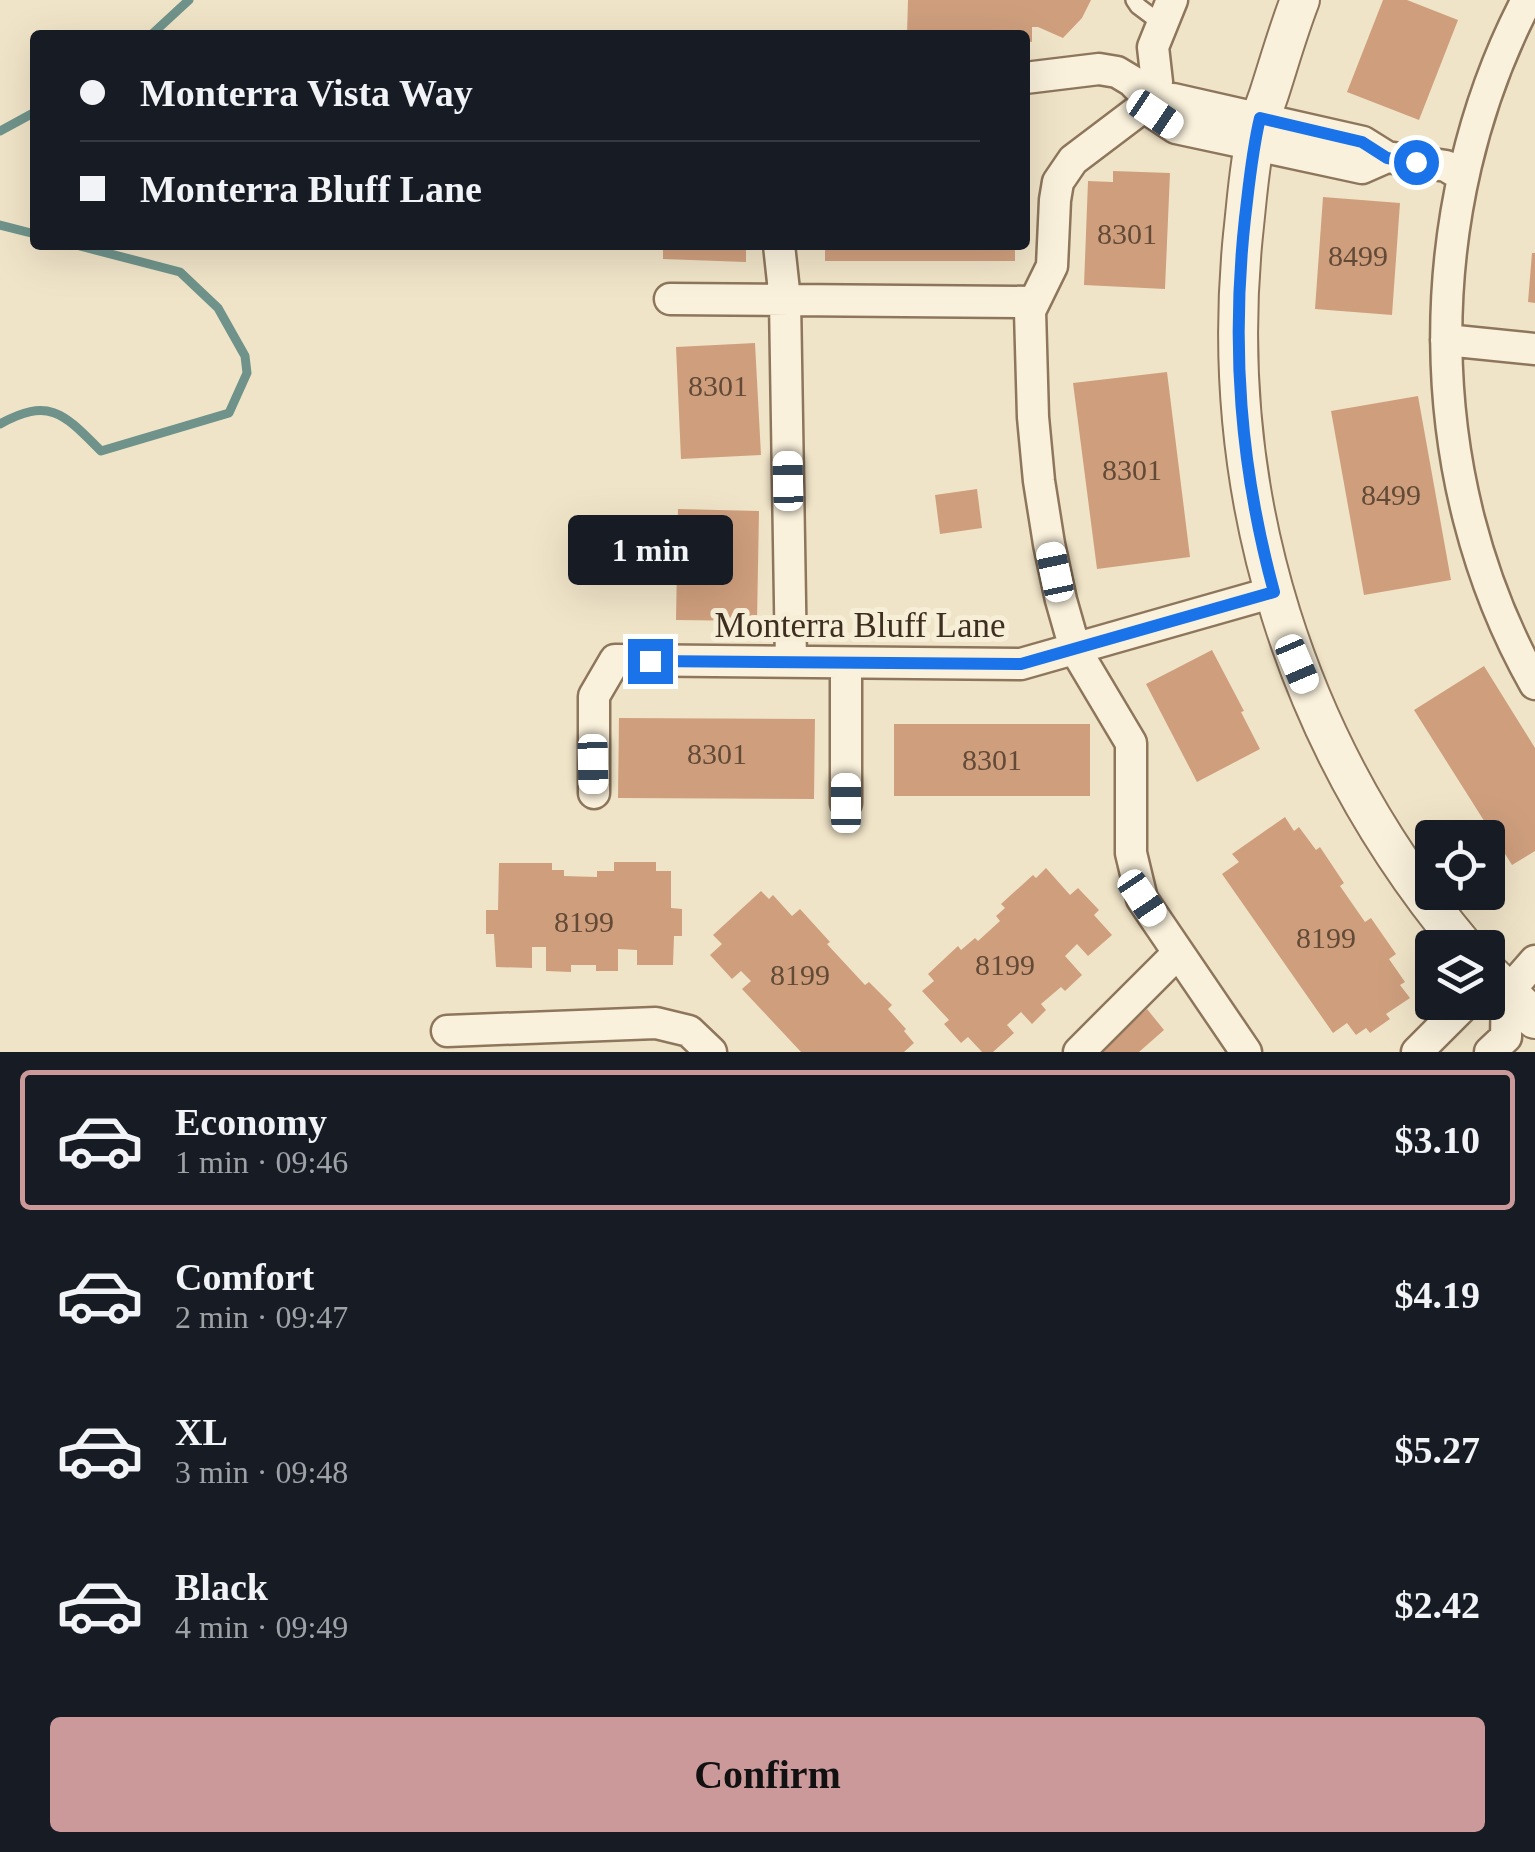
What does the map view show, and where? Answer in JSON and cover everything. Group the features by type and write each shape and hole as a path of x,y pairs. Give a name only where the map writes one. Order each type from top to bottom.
{"street":[{"path":"1300,0 1257,132 1240,266 1238,382 1252,497 1274,592 1297,664 1344,770 1404,869 1451,930"},
{"path":"1528,7 1493,77 1464,176 1448,276 1446,340 1452,428 1472,528 1506,625 1535,684"},
{"path":"1167,12 1153,47 1157,82 1151,101 1074,160 1062,174 1055,200 1052,266 1030,311 1039,481 1060,600 1074,649 1131,743 1132,853 1142,898 1246,1052"},
{"path":"1030,77 1108,70 1132,81 1151,101 1155,114 1176,128 1257,132 1362,168 1387,158 1446,166 1464,176"},
{"path":"780,250 785,300 791,662"},
{"path":"670,299 1033,302"},
{"path":"1446,340 1535,349"},
{"name":"Monterra Bluff Lane","path":"594,793 594,696 615,660 1021,664 1274,592"},
{"path":"846,663 846,803"},
{"path":"1079,1052 1178,953"},
{"path":"1505,981 1535,962"},
{"path":"1505,997 1535,1020"},
{"path":"1418,1052 1449,1020"},
{"path":"1490,1052 1506,1037 1502,1020"},
{"path":"447,1031 569,1040 656,1022 689,1031 711,1052"}],"lane":[{"path":"1134,0 1138,6 1167,12"}],"building":[{"path":"908,0 1091,0 1082,18 1063,38 1038,27 1032,27 1032,42 1030,30 907,30"},
{"path":"1383,0 1407,0 1458,20 1419,120 1347,92"},
{"path":"1113,171 1170,173 1165,289 1084,285 1088,181 1113,182"},
{"path":"1323,197 1400,203 1392,315 1315,309"},
{"path":"663,250 746,250 746,262 663,259"},
{"path":"825,250 1015,250 1015,261 825,261"},
{"path":"1535,253 1535,303 1528,302"},
{"path":"755,343 761,455 681,459 676,347"},
{"path":"1167,372 1190,557 1097,569 1073,383"},
{"path":"1418,396 1451,580 1364,595 1331,411"},
{"path":"977,489 982,528 940,534 935,495"},
{"path":"678,509 759,511 757,621 676,620"},
{"path":"1212,650 1260,749 1197,782 1146,684"},
{"path":"1484,666 1535,748 1535,851 1512,865 1505,854 1505,820 1484,820 1414,710"},
{"path":"619,718 815,719 814,799 618,798"},
{"path":"894,724 1090,724 1090,796 894,796"},
{"path":"1285,817 1294,831 1299,827 1316,850 1320,847 1365,922 1371,918 1396,954 1389,959 1405,982 1400,985 1410,998 1386,1014 1390,1019 1370,1033 1366,1028 1356,1035 1347,1023 1333,1033 1222,874 1239,862 1232,854"},
{"path":"614,862 656,862 656,871 671,871 671,908 682,909 682,936 674,936 673,965 637,965 637,950 618,949 618,971 596,971 596,965 571,965 571,972 546,971 546,947 532,947 532,968 496,967 494,934 486,934 486,910 498,910 499,863 552,863 552,870 564,870 564,876 597,877 597,871 614,871"},
{"path":"1046,868 1070,895 1078,888 1099,910 1094,915 1112,935 1088,956 1077,944 1065,956 1082,975 1065,991 1061,987 1041,1004 1046,1010 1032,1024 1021,1012 1007,1025 1014,1033 993,1052 982,1052 968,1037 961,1043 944,1024 949,1020 922,991 934,981 928,974 958,946 961,950 975,938 978,941 1000,921 996,916 1005,908 1001,904"},
{"path":"761,891 769,899 773,895 792,916 800,909 865,985 869,982 892,1005 888,1009 914,1043 904,1052 801,1052 742,989 751,981 741,971 732,979 710,955 722,944 713,935"},
{"path":"1147,1009 1164,1030 1139,1052 1100,1052"}],"waterway":[{"path":"156,30 189,0"},
{"path":"0,131 30,115"},
{"path":"0,225 30,233"},
{"path":"0,424 32,411 56,414 101,451 229,413 247,373 245,356 218,308 180,272 95,250"}],"route":[{"path":"650,661 1021,664 1274,592 1252,497 1238,382 1240,266 1260,118 1362,142 1387,158 1416,162"}]}
